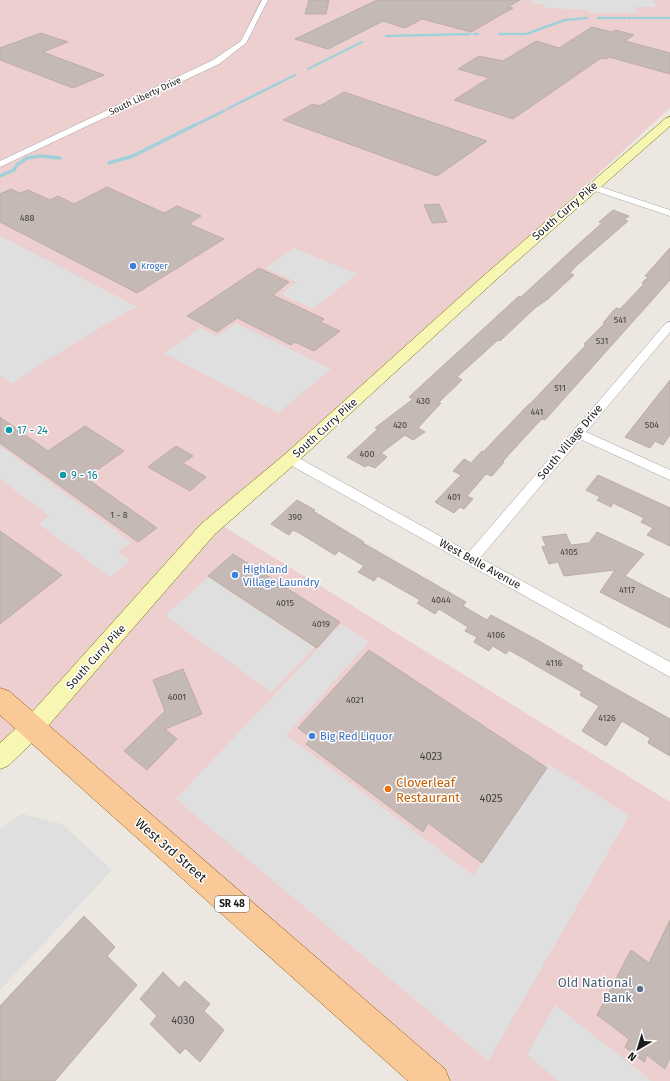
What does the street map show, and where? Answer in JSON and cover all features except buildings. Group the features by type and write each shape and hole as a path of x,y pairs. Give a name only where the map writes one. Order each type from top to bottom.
{"main road":[{"name":"South Curry Pike","path":"0,758 32,727 208,530 290,459 592,187 670,120"},
{"name":"West 3rd Street","path":"0,698 433,1081"}],"street":[{"name":"South Liberty Drive","path":"0,164 216,62 244,42 265,0"},
{"path":"592,187 670,213"},
{"name":"South Village Drive","path":"471,559 578,433 666,337 670,325"},
{"path":"578,433 670,475"},
{"name":"West Belle Avenue","path":"290,459 670,670"}],"shaded area":[{"path":"0,0 670,0 670,108 469,292 221,525 670,802 670,1081 448,1081 31,728 0,756"},
{"path":"532,0 653,0 657,7 634,7 637,13 590,13 589,10 545,8 543,4 533,4"},
{"path":"0,236 138,307 126,312 49,359 12,384 0,376"},
{"path":"294,248 357,274 313,309 281,294 297,282 266,268"},
{"path":"236,323 331,369 278,413 164,353 200,328 217,336"},
{"path":"0,446 131,542 118,552 130,561 110,577 39,524 49,516 0,479"},
{"path":"208,577 314,647 272,692 165,616"},
{"path":"341,624 369,642 286,735 473,875 548,763 629,816 488,1061 176,799"},
{"path":"22,814 62,824 112,870 0,990 0,829"},
{"path":"555,1005 652,1081 559,1081 527,1055"}],"waterway":[{"path":"499,34 526,34 565,20 587,18"},
{"path":"598,18 625,18"},
{"path":"628,18 670,18"},
{"path":"386,36 470,34"},
{"path":"308,69 362,42"},
{"path":"227,109 295,75"},
{"path":"193,126 224,111"},
{"path":"109,163 133,156 193,126"},
{"path":"0,176 14,170 17,165 27,158 40,156 60,158"}],"place":[{"name":"Kroger","path":"133,266"},
{"name":"17 - 24","path":"9,430"},
{"name":"9 - 16","path":"63,475"},
{"name":"Highland Village Laundry","path":"235,575"},
{"name":"Big Red Liquor","path":"312,736"},
{"name":"Cloverleaf Restaurant","path":"388,789"},
{"name":"Old National Bank","path":"640,989"}]}
